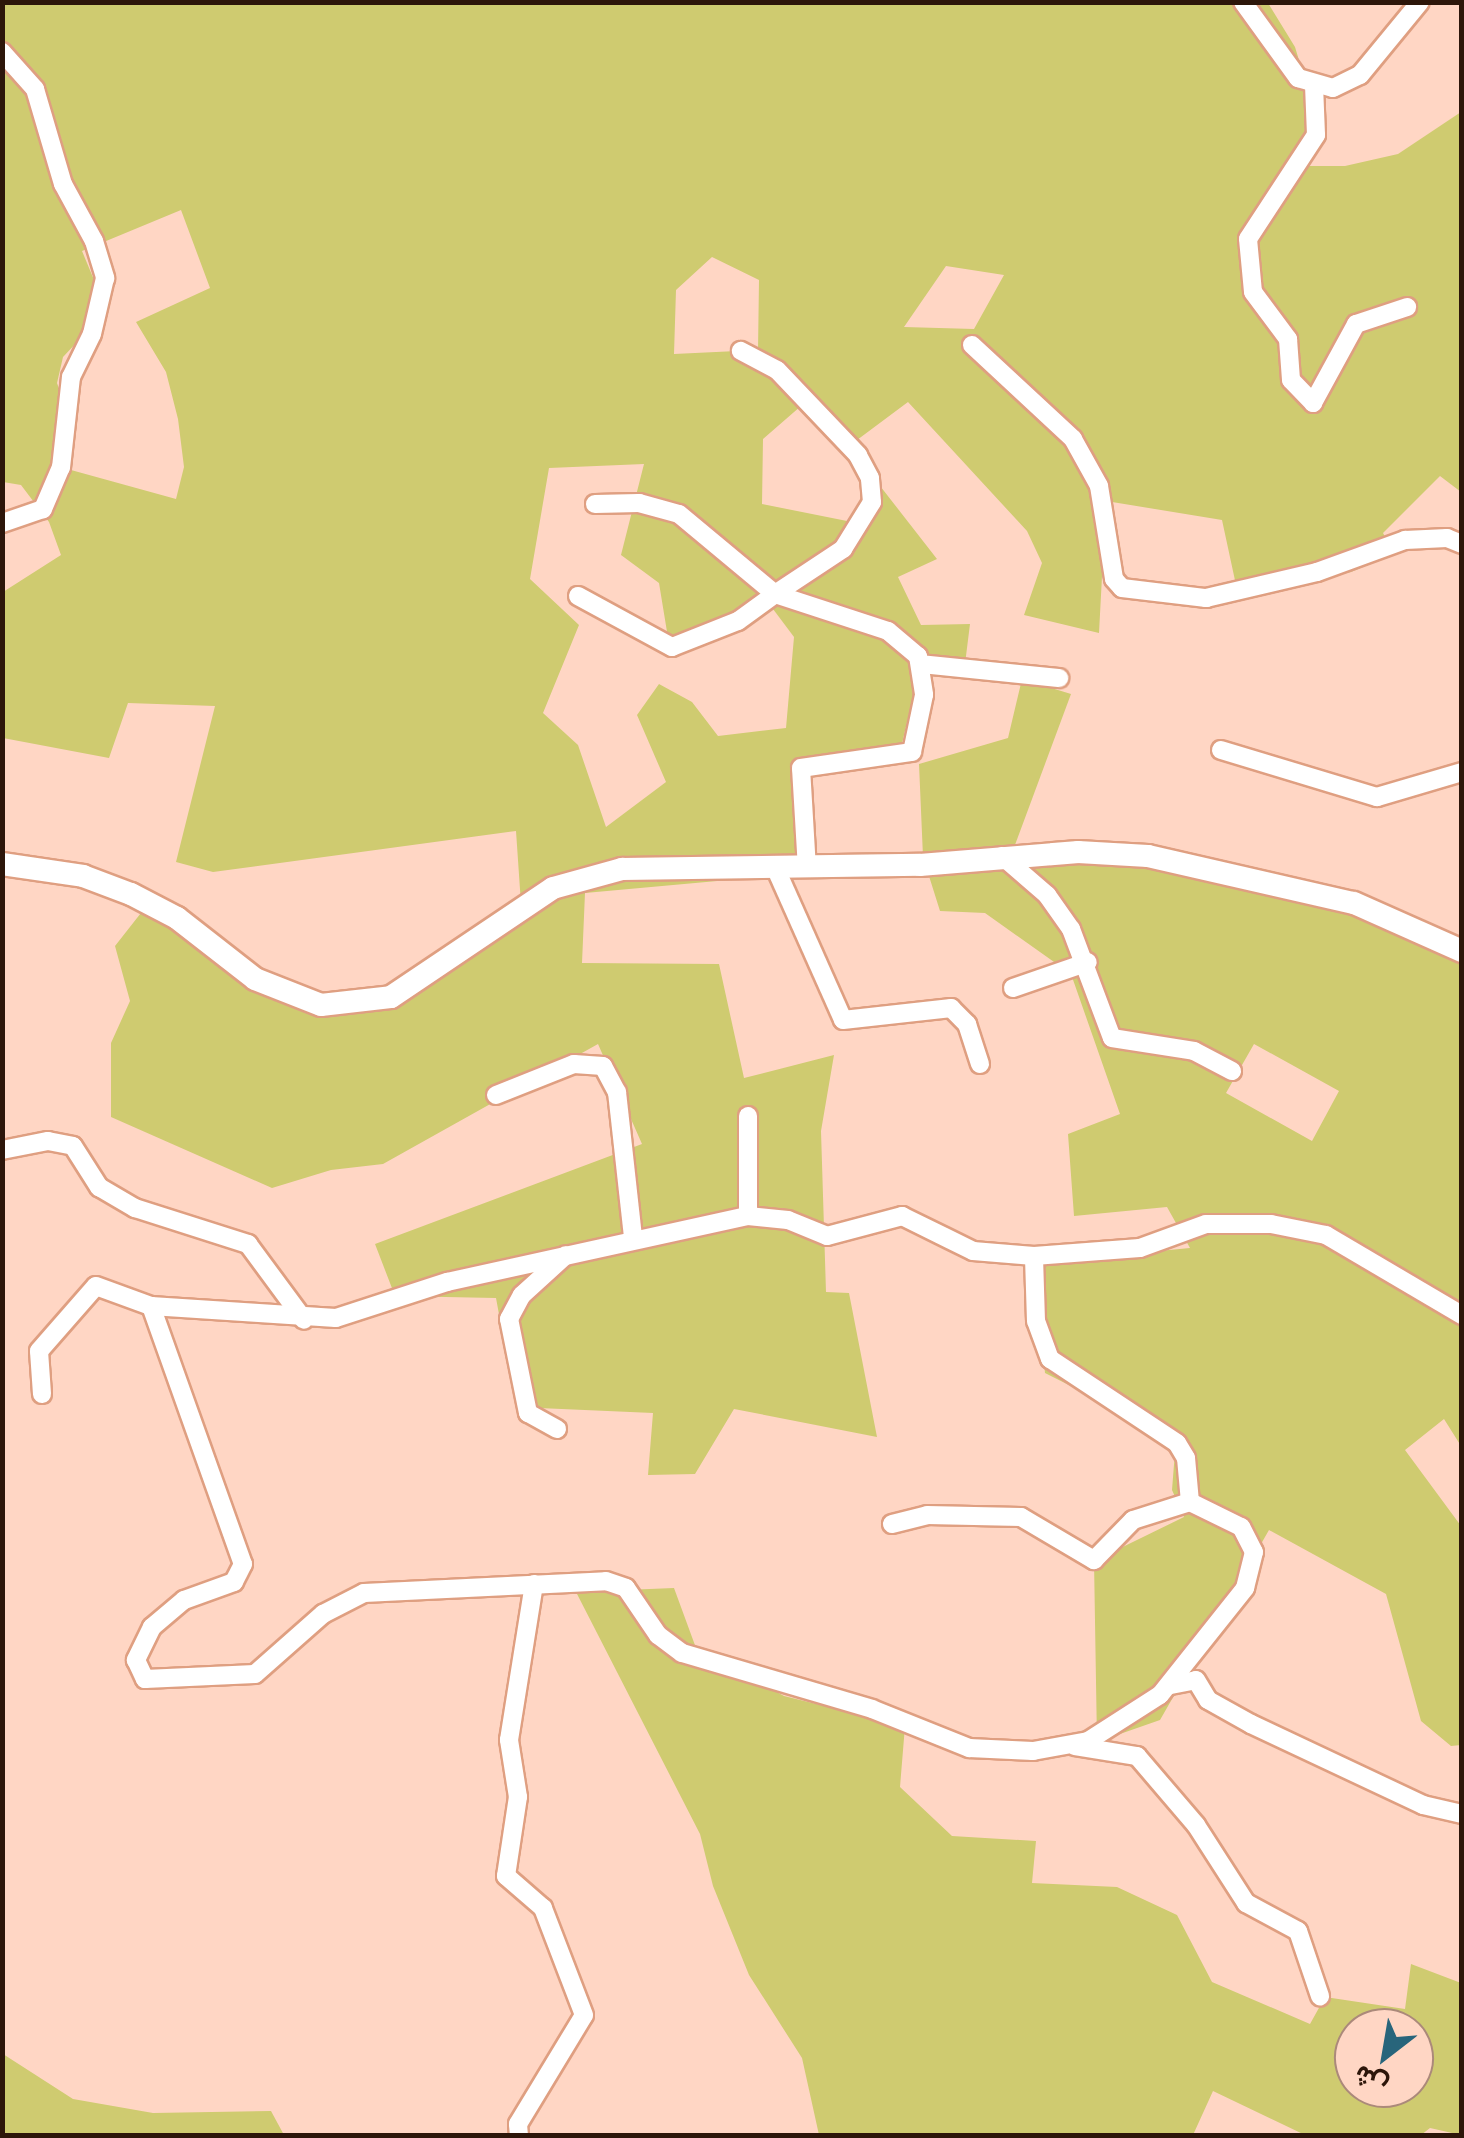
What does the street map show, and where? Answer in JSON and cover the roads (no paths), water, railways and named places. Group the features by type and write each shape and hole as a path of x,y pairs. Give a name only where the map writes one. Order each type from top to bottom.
{"main road":[{"path":"2,864 32,866 132,894 286,996 356,1006 422,981 523,906 587,875 1113,853 1183,862 1354,902 1462,952"}],"street":[{"path":"1243,2 1298,78 1333,88 1360,75 1420,2"},
{"path":"2,52 35,89 63,184 94,242 105,278 92,334 71,376 61,467 43,509 2,522"},
{"path":"1314,85 1316,135 1248,239 1254,292 1288,340 1291,380 1313,403 1356,324 1407,307"},
{"path":"972,345 1073,439 1099,486 1114,579 1122,588 1206,598 1317,572 1405,540 1447,538 1462,544"},
{"path":"578,596 672,646 738,621 843,549 872,502 870,478 858,455 777,370 741,350"},
{"path":"595,504 660,505 679,514 775,594 888,631 921,664 1059,678"},
{"path":"806,868 801,768 912,752 924,695 921,664"},
{"path":"1221,750 1377,796 1462,772"},
{"path":"1002,856 1048,895 1088,962 1100,1019 1112,1038 1194,1052 1232,1070"},
{"path":"2,874 32,866"},
{"path":"775,866 844,1020 951,1008 967,1024 980,1064"},
{"path":"1014,988 1088,962"},
{"path":"496,1094 574,1064 603,1066 623,1126 634,1238"},
{"path":"748,1116 748,1216"},
{"path":"2,1150 48,1141 72,1146 99,1186 135,1208 248,1244 304,1320"},
{"path":"42,1394 39,1351 88,1291 105,1286 152,1306 304,1320 350,1314 447,1282 748,1216 788,1220 826,1236 902,1216 974,1250 1034,1256 1140,1248 1206,1224 1283,1226 1339,1241 1462,1316"},
{"path":"557,1429 528,1412 508,1320 522,1294 566,1255"},
{"path":"1034,1256 1036,1321 1050,1360 1177,1443 1190,1502"},
{"path":"152,1306 242,1568 234,1582 184,1600 152,1627 136,1660 145,1679 256,1674 322,1614 364,1593 606,1580 626,1588 658,1634 682,1653 872,1709 969,1748 1015,1752 1069,1746 1137,1756 1196,1825 1246,1903 1298,1930 1320,1996"},
{"path":"892,1524 927,1515 1020,1517 1094,1560 1133,1520 1190,1502 1247,1533 1253,1565 1216,1632 1171,1685 1114,1728 1069,1746"},
{"path":"519,2136 518,2124 584,2014 543,1908 506,1876 518,1796 508,1740 534,1584"},
{"path":"1171,1685 1196,1680 1208,1700 1251,1724 1423,1805 1462,1814"}]}
